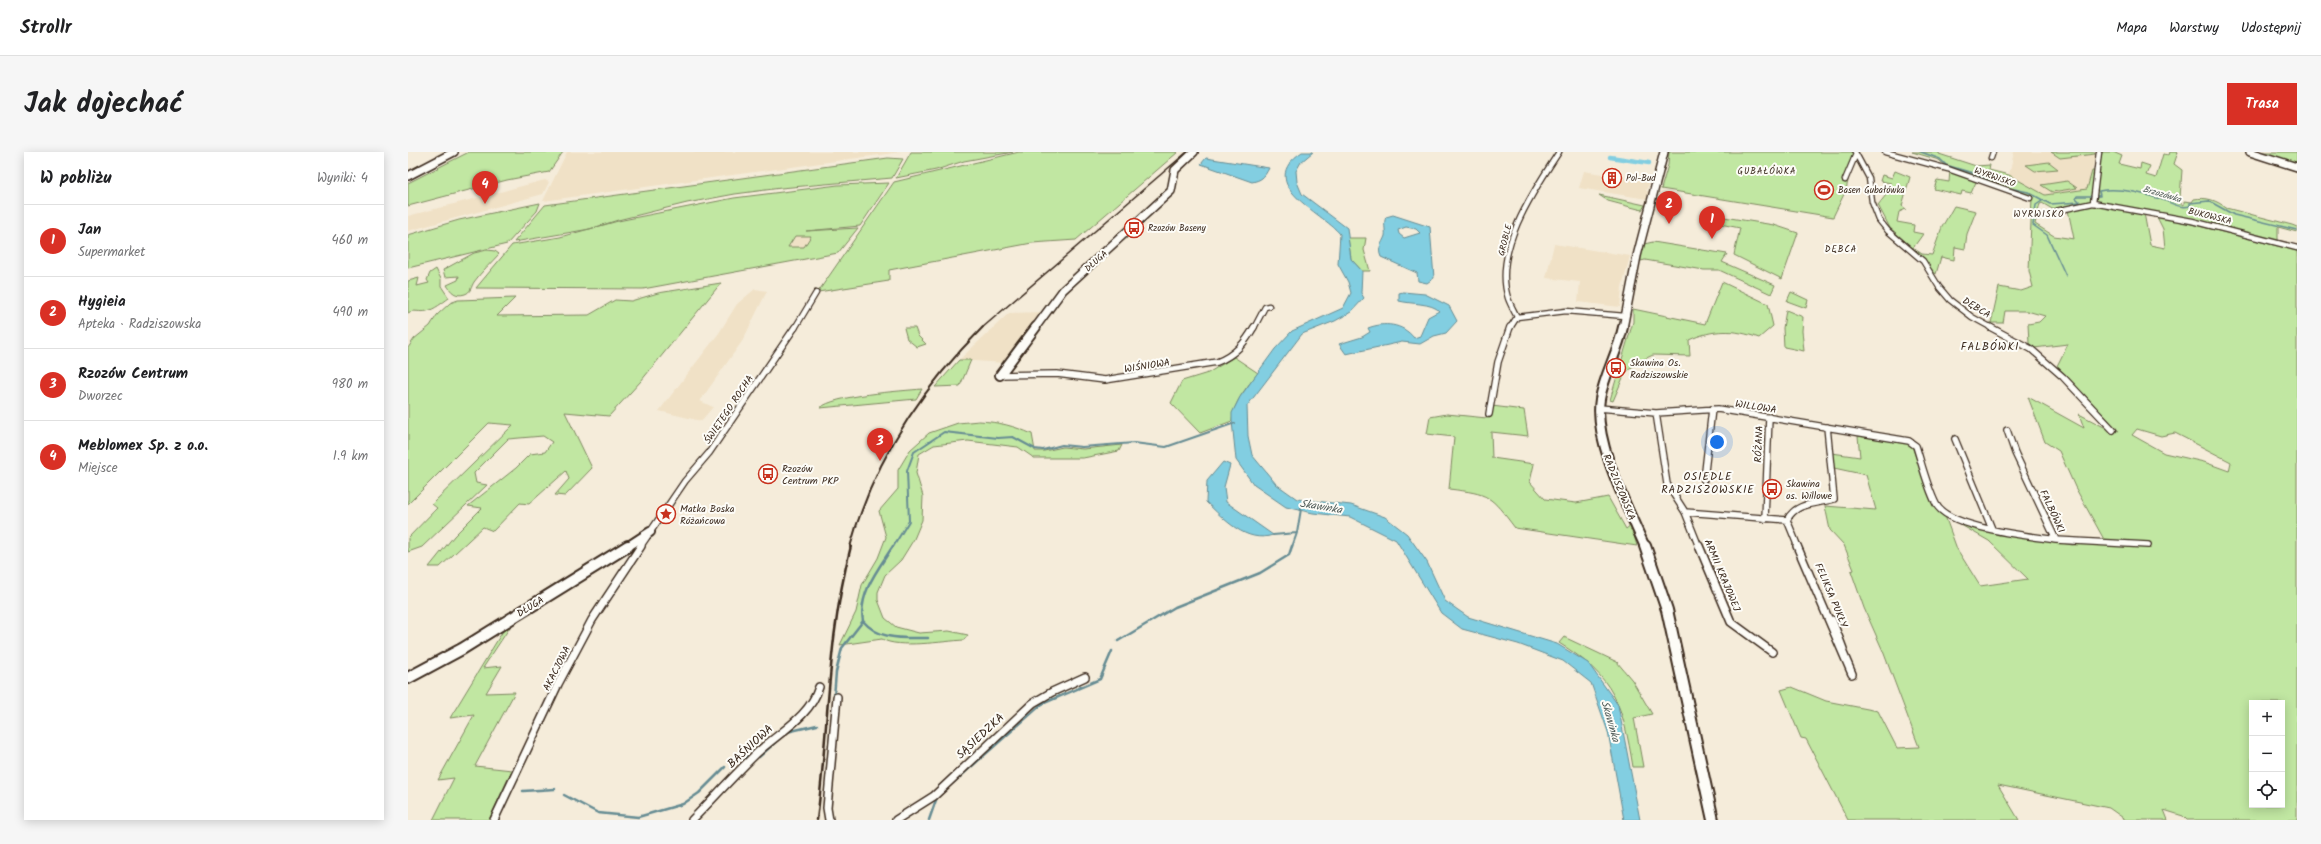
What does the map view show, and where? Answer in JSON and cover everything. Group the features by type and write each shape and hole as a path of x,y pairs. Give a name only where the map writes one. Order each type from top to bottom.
{"street":[{"path":"408,176 454,152"},
{"name":"DŁUGA","path":"1000,376 1063,290 1169,194 1174,186 1175,170 1194,152"},
{"name":"GROBLE","path":"1517,317 1507,293 1507,264 1511,240 1516,226 1534,190 1559,152"},
{"name":"RADZISZOWSKA","path":"1664,152 1640,242 1617,352 1599,408 1600,430 1612,470 1653,565 1667,610 1713,820"},
{"name":"WYRWISKO","path":"1885,152 1948,169 2030,198"},
{"path":"1991,158 1993,152"},
{"path":"2093,203 2099,152"},
{"path":"2250,152 2297,167"},
{"path":"1845,180 1856,153"},
{"name":"DĘBCA","path":"1856,153 1869,178 1872,202 1879,220 1888,231 1923,261 1939,287 1950,300 1972,317 2031,349 2063,377 2113,430"},
{"name":"BUKOWSKA","path":"2056,211 2093,203 2192,221 2297,248"},
{"name":"ŚWIĘTEGO ROCHA","path":"650,532 672,498 709,453 781,350 816,293"},
{"name":"WIŚNIOWA","path":"1000,376 1051,373 1111,379 1217,362 1234,354 1255,326 1265,307 1270,306"},
{"path":"1489,414 1498,364 1509,328 1517,317 1566,311 1624,316"},
{"name":"WILLOWA","path":"1599,408 1656,413 1712,409 1769,417 1909,441"},
{"path":"1704,480 1712,409"},
{"name":"ARMII KRAJOWEJ","path":"1656,413 1667,484 1685,512 1731,622 1772,652"},
{"name":"RÓŻANA","path":"1765,520 1769,417"},
{"path":"1685,512 1765,520 1787,520 1788,516 1797,509 1812,502 1834,499 1827,427"},
{"name":"FALBÓWKI","path":"2007,430 2015,453 2056,540"},
{"path":"1955,439 1992,529"},
{"name":"FALBÓWKI","path":"1909,441 1916,446 1936,505 1941,513 1962,522 1992,529 2056,540"},
{"name":"FELIKSA PUKŁY","path":"1787,520 1842,642 1846,660 1852,674"},
{"name":"DŁUGA","path":"408,678 462,649 650,532"},
{"name":"AKACJOWA","path":"494,820 580,641 650,532"},
{"path":"2056,540 2148,545"},
{"name":"SĄSIEDZKA","path":"896,820 926,803 1033,704 1056,689 1085,677"},
{"name":"BAŚNIOWA","path":"692,820 757,753 808,709 817,696 819,687"},
{"path":"828,820 837,698"}],"shaded area":[{"path":"567,152 901,152 543,201"},
{"path":"2014,152 2096,152 2088,189 2045,195 2009,175"},
{"path":"1584,171 1650,182 1646,191 1650,192 1647,199 1579,188"},
{"path":"545,180 549,182 543,194 408,231 408,216"},
{"path":"795,236 812,236 804,247 788,247"},
{"path":"1554,244 1630,256 1622,287 1620,307 1578,302 1580,282 1546,278"},
{"path":"755,289 767,291 743,340 700,401 713,407 701,421 659,411 719,333 737,304"},
{"path":"1042,312 1005,363 959,360 1009,313"}],"green space":[{"path":"469,152 563,152 549,172 507,180 408,206 408,183"},
{"path":"911,152 1013,152 964,161 936,170 896,178"},
{"path":"1019,152 1178,152 1076,240 1032,243 889,270 889,281 818,292 894,182"},
{"path":"1669,152 1854,153 1846,190 1833,217 1661,189 1668,165"},
{"path":"1912,152 1939,152 1939,154 1976,166 1990,165 1989,170 2009,175 2045,195 2087,189 2092,171 2096,171 2091,202 2054,210 2042,203 2040,204 2035,224 2054,236 2074,239 2068,210 2094,204 2144,213 2150,245 2165,248 2163,229 2156,215 2297,251 2297,820 2187,820 2183,816 2164,810 2168,820 2126,820 2109,808 1998,785 2019,820 1848,820 1806,739 1801,738 1781,690 1792,687 1826,701 1878,711 1897,748 1919,747 1883,651 1864,608 1851,571 1854,570 1844,545 1830,530 1825,506 1876,510 1866,475 1834,468 1832,453 1860,457 1858,436 1911,444 1934,505 1939,512 1945,516 1957,549 1980,586 2028,579 1989,541 1954,521 2072,545 2106,543 2075,487 2059,451 2045,442 2028,397 2084,428 2079,414 2104,427 2119,431 2057,366 2068,344 2034,348 2029,343 2028,324 2039,322 2045,316 2027,311 2005,311 2003,323 1991,323 1999,287 2021,291 2033,287 2029,271 2032,197 1948,168 1939,160","holes":["2137,429 2161,436 2175,433 2231,462 2229,471 2204,462 2164,453 2132,435"]},
{"path":"2051,152 2095,152 2095,154 2060,158"},
{"path":"2102,152 2113,152 2122,156 2119,164 2140,169 2141,163 2150,166 2146,175 2156,178 2163,154 2169,155 2170,152 2178,152 2174,164 2182,170 2180,198 2170,195 2170,199 2184,205 2184,201 2192,202 2194,199 2203,198 2211,200 2226,208 2292,225 2297,227 2297,232 2278,227 2278,243 2224,227 2097,202 2095,197"},
{"path":"2254,152 2297,152 2297,166"},
{"path":"888,158 903,159 892,178 781,188 735,194 687,203 618,220 590,229 514,242 545,205"},
{"path":"2049,162 2058,169 2035,171 2026,165"},
{"path":"1950,170 1976,182 1971,193 1962,191 1961,195 1934,189 1937,180 1949,182"},
{"path":"1895,171 1910,177 1902,206 1906,209 1899,212 1897,222 1914,225 1913,232 1923,234 1913,248 1890,228 1878,205 1886,195 1891,183 1880,181 1882,175 1892,178"},
{"path":"2067,181 2077,188 2052,192 2041,185"},
{"path":"889,183 860,226 806,231 858,228 838,253 643,289 476,288 512,245 560,237 618,221 734,198 838,185","holes":["795,236 811,236 804,247 788,247"]},
{"path":"1599,195 1645,205 1642,210 1608,201"},
{"path":"540,203 537,211 507,244 408,268 408,235 459,220"},
{"path":"1954,206 1976,211 1967,234 1965,249 1955,247 1954,260 1941,257 1936,274 1911,248 1922,254 1932,255 1942,227"},
{"path":"1705,214 1774,225 1798,233 1782,279 1734,255 1740,228 1700,220"},
{"path":"1348,238 1366,238 1364,250 1370,271 1362,271 1351,259"},
{"path":"1653,242 1727,254 1722,262 1775,285 1771,294 1719,270 1704,270 1645,260 1641,261 1640,258 1644,244"},
{"path":"487,250 495,251 499,254 477,278 470,291 462,295 452,292 447,285 458,280 459,276 445,277 443,270 474,253"},
{"path":"436,269 441,279 441,286 449,298 430,310 413,311 408,313 408,281 419,278 417,286 429,283 427,280 430,273"},
{"path":"1722,282 1768,304 1773,326 1759,338 1732,332 1715,332 1698,336 1689,340 1690,356 1653,355 1638,362 1625,373 1613,401 1610,400 1633,322 1633,309 1705,324"},
{"path":"721,283 641,381 609,416 565,412 592,468 565,496 555,495 569,479 566,471 529,504 520,503 493,531 483,527 440,567 429,567 454,536 482,508 468,506 516,468 530,454 545,452 552,442 543,436 508,439 474,473 476,483 487,485 422,547 408,552 408,538 437,508 432,504 513,425 489,423 408,504 408,348 414,339 430,326 437,315 450,303 458,300 515,298 497,316 589,315 615,300 631,301 658,293"},
{"path":"1791,292 1808,300 1806,308 1787,301"},
{"path":"1786,310 1803,317 1802,331 1804,351 1784,347 1783,328"},
{"path":"904,328 915,328 918,336 926,344 917,347 907,339"},
{"path":"1234,357 1258,373 1245,389 1238,401 1232,421 1200,433 1171,403 1182,381 1208,373"},
{"path":"959,360 971,360 960,386 935,387"},
{"path":"922,389 916,399 820,408 839,400 853,397 884,392"},
{"path":"1492,406 1524,410 1528,436 1491,432 1492,458 1534,464 1530,482 1545,499 1576,503 1608,497 1626,529 1631,525 1637,546 1515,528 1494,502 1488,498 1473,493 1449,489 1454,437 1427,434 1430,417 1447,414 1490,418"},
{"path":"979,421 1006,425 1032,434 1035,451 1044,451 1063,447 1083,449 1122,445 1119,451 1083,458 1034,458 1018,447 968,441 934,445 919,454 916,473 923,496 922,520 914,539 901,560 885,575 878,592 878,600 885,618 896,627 919,633 949,631 968,635 964,640 934,643 898,644 882,639 840,645 856,612 862,585 878,558 886,537 879,511 898,489 898,470 910,450 929,433 958,423"},
{"path":"514,621 483,668 502,666 486,693 515,692 475,766 512,770 489,820 433,820 454,778 438,780 474,715 450,718 506,626"},
{"path":"1564,637 1617,662 1632,680 1652,714 1634,718 1643,767 1633,767 1625,727 1620,710 1613,695 1593,668 1559,643"}],"water":[{"name":"Skawinka","path":"1302,152 1313,152 1301,162 1296,171 1297,182 1302,194 1347,228 1351,259 1362,271 1361,293 1364,298 1351,312 1335,321 1302,334 1247,406 1248,436 1252,455 1276,484 1297,499 1351,505 1385,517 1407,534 1427,562 1445,601 1468,617 1557,644 1588,663 1618,705 1640,820 1624,820 1608,732 1591,683 1563,661 1518,644 1462,629 1441,613 1396,540 1350,517 1313,513 1286,507 1254,485 1236,460 1232,413 1240,397 1275,349 1292,331 1343,308 1351,293 1348,282 1338,264 1340,234 1296,197 1288,186 1285,175 1289,164"},
{"path":"1206,158 1269,168 1262,178 1252,182 1201,164"},
{"path":"1393,215 1430,227 1434,278 1427,283 1418,281 1417,273 1381,257 1380,249 1385,236 1386,217","holes":["1406,227 1416,229 1420,233 1404,238 1399,234 1398,230"]},
{"path":"1399,293 1425,294 1449,306 1457,321 1446,333 1434,336 1420,344 1402,342 1346,354 1339,344 1362,337 1370,332 1368,328 1374,326 1392,325 1404,329 1414,338 1420,336 1428,317 1439,311 1432,306 1399,301"},
{"path":"1223,462 1230,465 1224,487 1226,502 1273,535 1263,537 1245,533 1220,516 1206,502 1207,481"}],"waterway":[{"name":"Brzozówka","path":"1921,152 1940,159 1946,165 1976,174 1996,184"},
{"path":"1610,157 1649,163"},
{"name":"Brzozówka","path":"2005,187 2028,192 2050,204 2080,202 2076,198 2077,196 2092,196"},
{"name":"Brzozówka","path":"2096,196 2100,196 2099,191 2130,191 2164,200 2182,207 2190,206 2190,203 2209,201 2234,215 2297,230"},
{"path":"2042,201 2036,205 2033,225 2047,235 2066,276"},
{"path":"893,547 909,521 907,471 914,452 944,432 998,438 1013,437 1035,449 1043,450 1062,445 1082,447 1134,443 1166,447 1235,423"},
{"name":"Skawinka","path":"1297,533 1301,509"},
{"path":"1273,535 1297,533"},
{"path":"1292,547 1297,533"},
{"path":"863,621 862,611 867,591 876,572 893,546"},
{"path":"1118,641 1175,607 1260,573 1289,555 1292,546"},
{"path":"834,697 836,672 842,648 863,621"},
{"path":"863,621 877,632 885,635 901,638 928,638"},
{"path":"953,783 1042,704 1100,679 1112,651"},
{"path":"787,732 817,725"},
{"path":"759,757 779,739"},
{"path":"733,760 750,756"},
{"path":"564,795 598,813 638,817 683,804 699,793 725,767"},
{"path":"523,791 555,789"},
{"path":"929,820 937,797"}],"railway":[{"path":"982,328 1187,152"},
{"path":"850,547 872,485 902,428 940,375 982,328"},
{"path":"817,820 837,614 851,546"}],"place":[{"name":"Pol-Bud","path":"1612,178"},
{"name":"Basen Gubałówka","path":"1824,190"},
{"name":"Meblomex Sp. z o.o.","path":"485,204"},
{"name":"Hygieia","path":"1669,224"},
{"name":"Rzozów Baseny","path":"1134,228"},
{"name":"Jan","path":"1712,239"},
{"name":"Skawina Os. Radziszowskie","path":"1616,368"},
{"name":"Rzozów Centrum","path":"880,461"},
{"name":"Rzozów Centrum PKP","path":"768,474"},
{"name":"Skawina os. Willowe","path":"1772,489"},
{"name":"Matka Boska Różańcowa","path":"666,514"}],"district":[{"name":"GUBAŁÓWKA","path":"1767,171"},
{"name":"WYRWISKO","path":"2039,214"},
{"name":"DĘBCA","path":"1841,249"},
{"name":"FALBÓWKI","path":"1990,346"},
{"name":"OSIEDLE RADZISZOWSKIE","path":"1708,482"}]}
